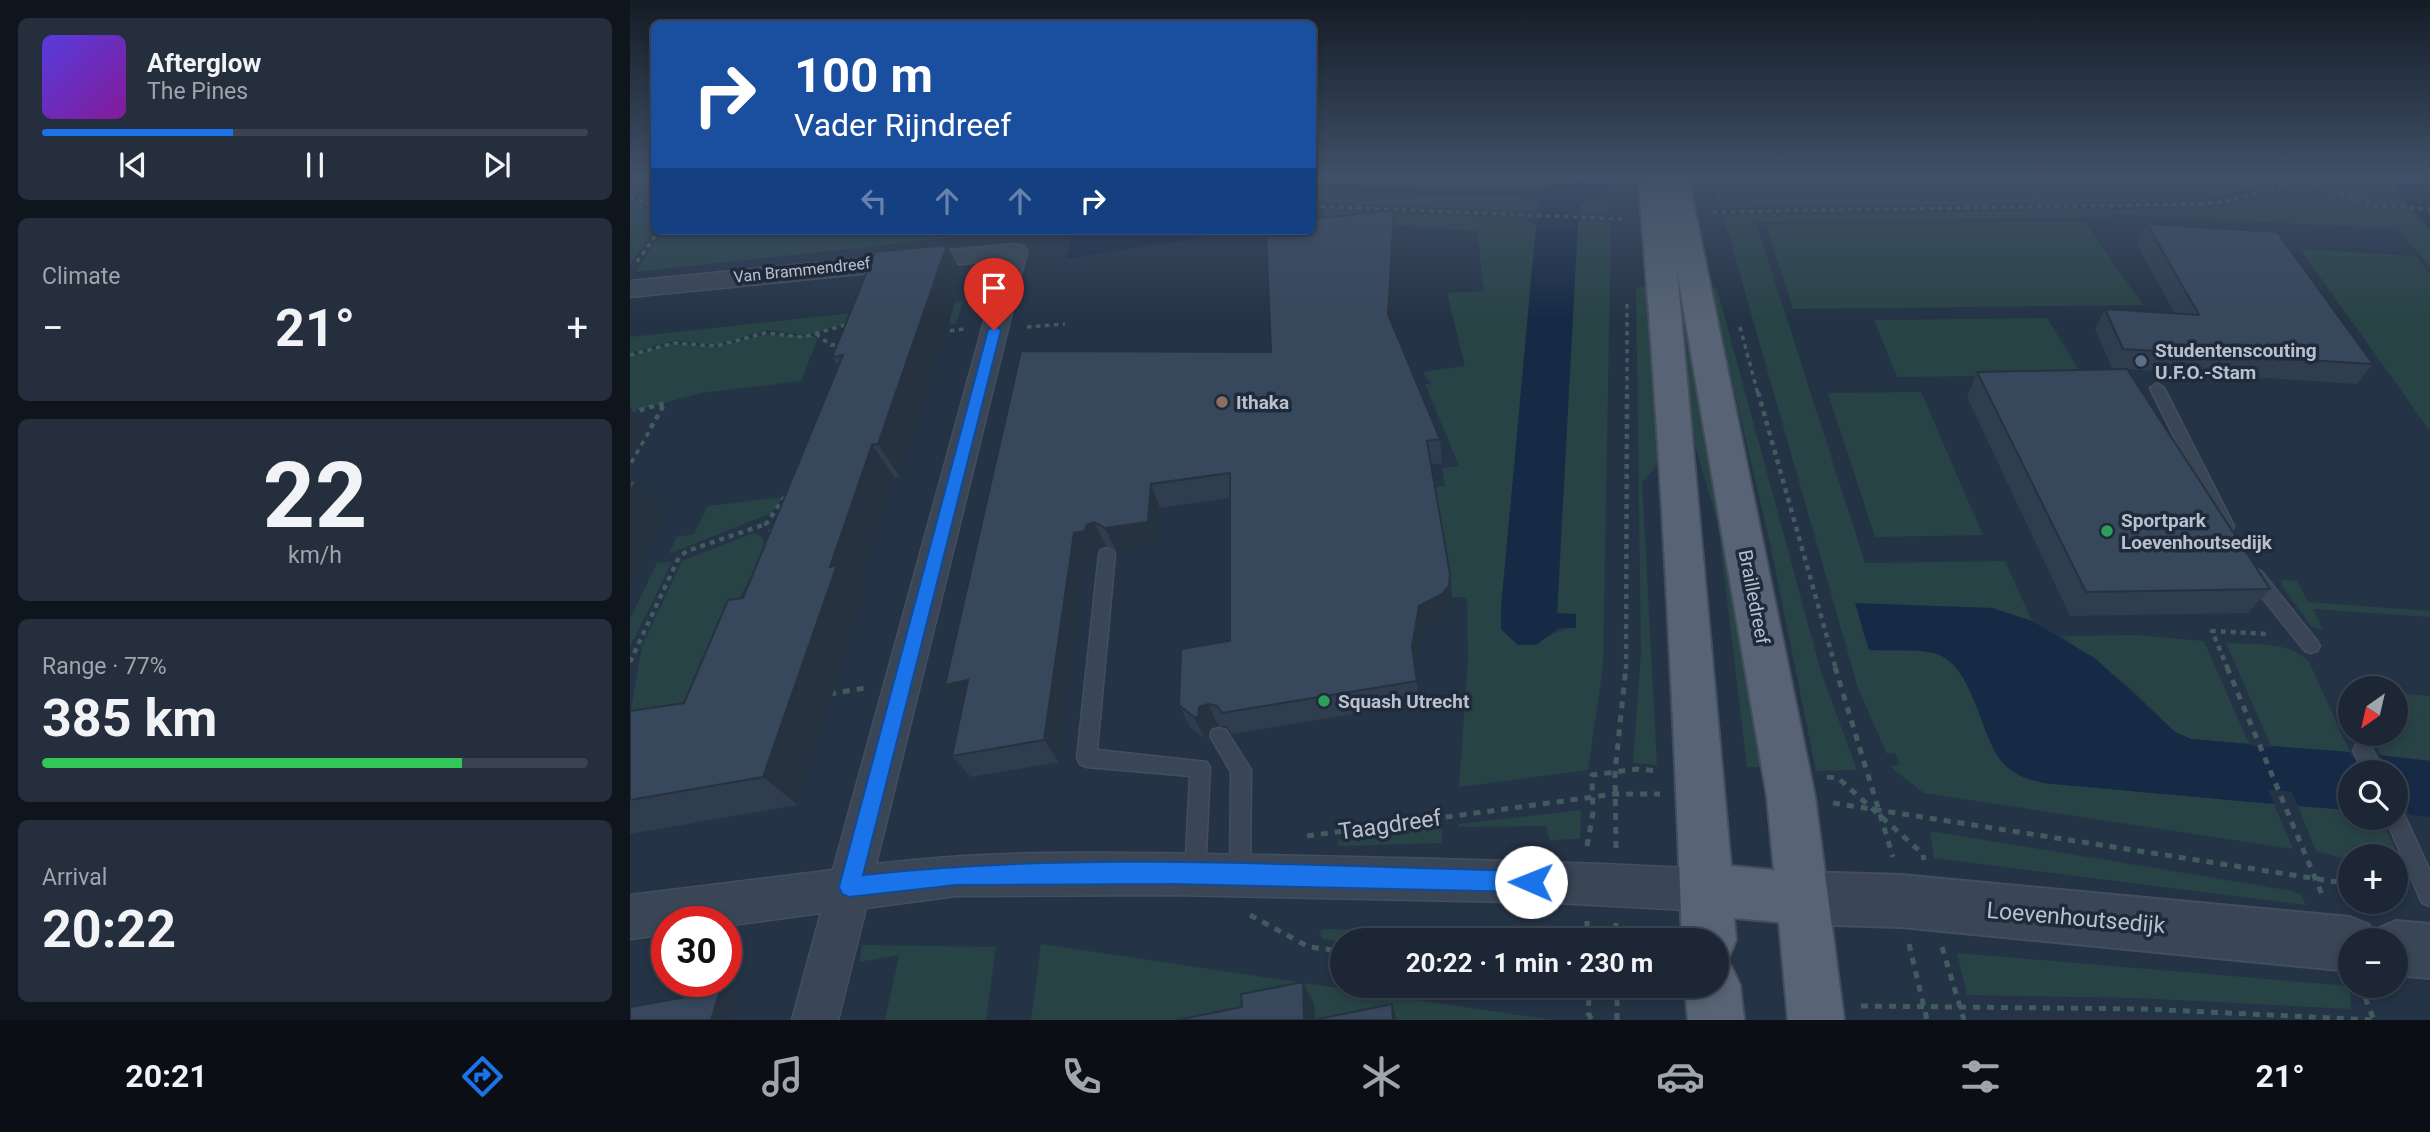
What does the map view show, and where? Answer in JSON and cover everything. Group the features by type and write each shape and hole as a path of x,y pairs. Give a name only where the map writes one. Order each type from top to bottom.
{"main road":[{"path":"1657,225 1670,345 1700,771 1708,928"},
{"name":"Brailledreef","path":"1683,225 1789,785 1816,1020"},
{"path":"1704,890 1802,898"},
{"path":"1713,998 1716,1020"}],"street":[{"name":"Van Brammendreef","path":"632,277 1015,251 996,326"},
{"path":"815,1020 996,326"},
{"path":"630,917 956,875 1195,874 1240,860 1704,890"},
{"name":"Loevenhoutsedijk","path":"1802,898 1901,901 2338,955"},
{"path":"2408,949 2430,951"}],"lane":[{"path":"2157,388 2232,538"},
{"path":"1107,554 1087,758 1200,768 1195,874"},
{"path":"2245,563 2306,640"},
{"path":"1219,736 1241,770 1240,860"},
{"path":"2363,751 2368,760"},
{"path":"2401,830 2430,895"}],"path":[{"path":"632,277 657,235"},
{"name":"Taagdreef","path":"1240,860 1615,794 1628,646 1627,300"},
{"path":"1738,319 1814,598 1879,812 2338,881"},
{"path":"630,355 674,343 716,346 765,332 803,337 853,323"},
{"path":"930,333 996,326"},
{"path":"816,333 831,345 850,343 845,355"},
{"path":"630,414 666,403 630,464"},
{"path":"630,662 633,650 679,557 687,551 766,524 788,492"},
{"path":"766,524 774,535 774,545"},
{"path":"2306,640 2212,631 2338,929"},
{"path":"826,694 904,681"},
{"path":"1589,998 1588,1013 1592,1020"},
{"path":"1617,998 1617,1020"},
{"path":"1927,1020 1924,1008 2145,1009 2374,1020 2366,998"}],"green space":[{"path":"630,225 651,225 651,233 630,264"},
{"path":"1379,225 1538,225 1501,608 1501,629 1518,645 1576,628 1557,614 1578,225 1611,225 1603,666 1588,770 1459,787 1468,662 1467,597 1452,597 1433,488 1445,486 1442,468 1459,466 1425,384 1431,384 1423,372 1465,366 1447,293 1484,291 1477,231"},
{"path":"1669,225 1672,225 1764,767 1747,767 1718,524 1694,442"},
{"path":"1726,225 1757,225 1865,563 2005,561 2032,621 1992,608 1856,604 1869,650 1921,651 1944,657 1966,683 1996,752 2009,769 2018,774 2043,783 2274,804 2293,849 1924,793 1891,766 1900,764 1895,753 1887,754 1858,688"},
{"path":"1766,225 2087,225 2143,305 1793,309"},
{"path":"2314,225 2425,225 2430,230 2430,267 2398,229"},
{"path":"660,235 978,235 635,272"},
{"path":"2300,249 2415,256 2430,274 2430,431"},
{"path":"1636,287 1648,287 1658,457 1655,468 1642,482 1657,765 1633,763 1641,652"},
{"path":"1710,288 1717,288 1821,672 1857,770 1816,771 1770,543"},
{"path":"963,301 956,324 890,331 853,321 806,335 767,330 716,345 675,340 630,353 630,337"},
{"path":"2047,318 2082,375 1897,377 1874,320"},
{"path":"764,335 814,336 817,340 801,381 701,393 630,412 630,356 673,344 715,347"},
{"path":"1921,392 1983,535 1875,537 1828,393"},
{"path":"783,497 771,513 669,554 677,537 694,534 708,506"},
{"path":"753,533 761,536 766,548 680,710 630,715 642,646 682,561"},
{"path":"672,562 630,645 630,619 657,563"},
{"path":"2282,580 2297,581 2308,602 2430,611 2430,617 2313,609 2323,630 2312,627 2281,585"},
{"path":"2135,635 2204,641 2249,744 2191,739 2175,732 2128,686 2061,636"},
{"path":"2226,643 2281,647 2301,655 2309,662 2338,726 2338,746 2347,746 2350,752 2271,746"},
{"path":"2408,694 2430,696 2430,761 2382,756 2375,746 2408,746"},
{"path":"2298,806 2338,809 2338,830 2386,830 2393,844 2338,844 2338,857 2316,851"},
{"path":"1581,810 1580,839 1550,840 1546,826 1459,827 1459,824"},
{"path":"1442,827 1442,843 1339,846 1337,843 1339,840"},
{"path":"1930,833 2293,891 2301,895 2306,905 1934,858"},
{"path":"1322,929 1330,929 1330,940 1322,939 1319,933"},
{"path":"1041,944 1330,987 1330,998 1404,998 1552,1020 1315,1020 1314,1004 1256,1020 1031,1020"},
{"path":"862,945 996,947 986,1020 885,1020 899,955 859,962"},
{"path":"1957,953 2338,985 2338,998 2351,998 2351,1009 2137,998 1967,995"}],"water":[{"path":"1536,225 1578,225 1557,613 1576,614 1576,628 1559,628 1536,645 1518,645 1501,629"},
{"path":"1071,235 1218,235 1066,259"},
{"path":"1855,603 1992,608 2032,621 2096,659 2175,732 2191,739 2249,744 2274,804 2043,783 2018,774 2005,765 1996,752 1966,683 1956,668 1944,657 1928,652 1869,650"},
{"path":"2271,746 2350,752 2354,760 2338,760 2338,809 2298,806"},
{"path":"2380,755 2430,761 2430,817 2410,815 2408,811 2408,760 2382,760"}],"building":[{"path":"1316,225 1393,225 1388,314 1440,439 1427,441 1450,574 1449,586 1442,594 1419,606 1412,647 1417,681 1222,713 1217,706 1208,704 1199,707 1198,717 1194,717 1179,705 1181,649 1230,641 1230,473 1151,484 1148,522 1105,528 1094,522 1087,525 1084,531 1074,533 1044,740 952,756 968,680 945,685 1021,351 1271,352 1266,235 1316,235"},
{"path":"2147,225 2277,232 2373,364 2123,349 2105,309 2199,315"},
{"path":"947,245 878,444 872,445 830,567 837,565 763,777 630,800 630,711 684,703 728,600 743,598 843,355 832,357 875,252"},
{"path":"2127,369 2270,589 2086,592 1977,372"},
{"path":"637,480 630,492 630,481"},
{"path":"1303,982 1304,1020 1177,1020 1242,1007 1241,994"},
{"path":"686,997 718,997 711,1020 630,1020 630,1007"},
{"path":"1392,1004 1393,1020 1314,1020"}],"waterway":[{"path":"2209,762 2338,776"}],"place":[{"name":"Studentenscouting U.F.O.-Stam","path":"2141,361"},
{"name":"Ithaka","path":"1222,402"},
{"name":"Sportpark Loevenhoutsedijk","path":"2107,531"},
{"name":"Squash Utrecht","path":"1324,701"}],"route":[{"path":"994,330 849,887 956,875 1172,874 1531,882"}]}
